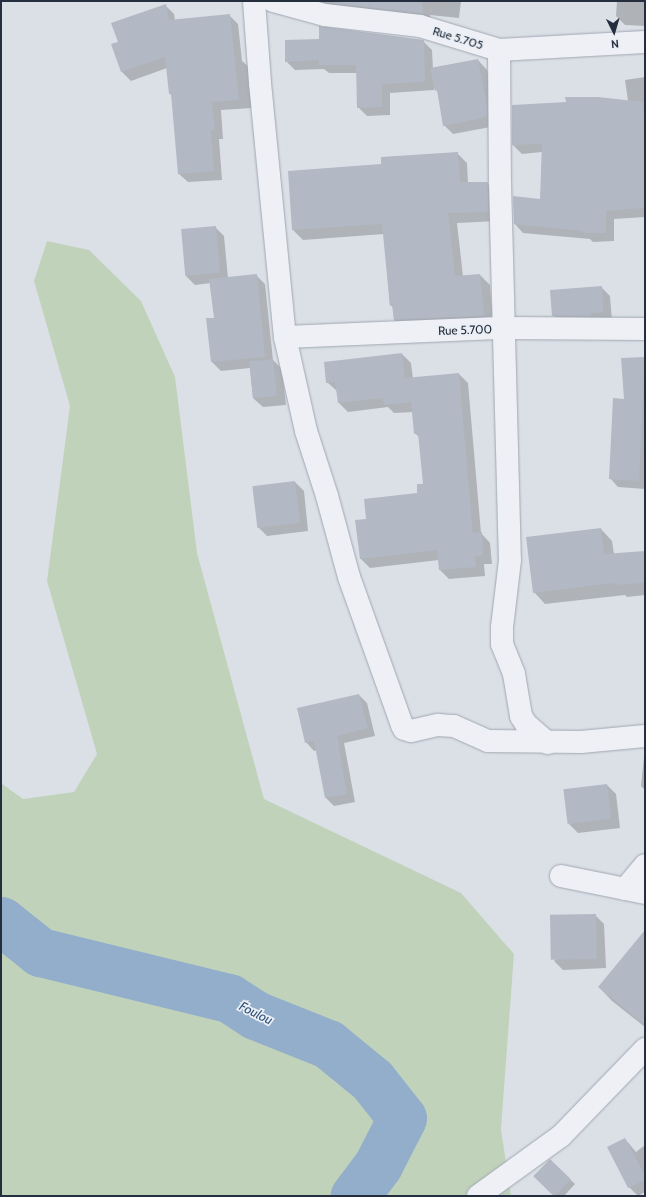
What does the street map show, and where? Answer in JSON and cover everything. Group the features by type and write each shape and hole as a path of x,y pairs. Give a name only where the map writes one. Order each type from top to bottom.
{"street":[{"path":"254,1 260,83 285,337 306,431 327,496 349,576 404,729 411,730 438,726 454,726 488,741 548,743 645,736"},
{"name":"Rue 5.705","path":"273,1 325,15 420,26 499,50 645,42"},
{"path":"499,50 510,560 502,627 502,644 505,654 513,669 521,716 526,724 548,743"},
{"name":"Rue 5.700","path":"285,337 504,328 645,330"},
{"path":"561,876 635,891 645,865"},
{"path":"478,1196 561,1136 645,1049"}],"green space":[{"path":"47,241 89,250 141,301 175,377 197,553 264,799 461,893 514,954 501,1129 511,1196 1,1196 1,783 23,799 74,792 97,754 47,581 70,406 34,281"}],"building":[{"path":"352,1 422,1 423,14 331,3"},
{"path":"166,4 169,20 230,14 239,100 212,102 215,130 211,130 214,171 178,174 171,94 169,94 165,57 121,72 111,44 118,42 111,23"},
{"path":"319,26 424,40 425,82 382,84 382,107 357,108 356,65 319,65 319,60 285,62 285,40 319,39"},
{"path":"478,59 487,105 487,117 443,126 437,90 435,91 430,68"},
{"path":"565,97 598,97 643,102 645,123 645,208 606,211 606,233 583,233 583,231 514,224 513,196 540,199 542,144 512,145 512,105 566,102"},
{"path":"458,152 460,182 488,182 488,212 448,213 455,276 480,274 484,316 394,320 392,305 390,306 382,224 292,230 288,171 381,164 381,157"},
{"path":"216,226 220,273 185,276 181,229"},
{"path":"257,274 265,357 211,362 206,318 214,318 209,279"},
{"path":"602,286 603,312 591,313 591,316 552,316 550,290"},
{"path":"402,353 405,378 459,373 473,533 482,532 483,555 475,556 476,567 439,570 437,550 360,559 355,520 366,519 364,499 417,493 417,484 423,484 418,433 414,434 411,402 384,405 383,398 338,403 335,382 326,383 324,362"},
{"path":"645,357 639,481 609,479 613,398 624,399 621,358"},
{"path":"273,359 277,396 253,398 249,362"},
{"path":"295,481 300,523 257,528 252,486"},
{"path":"601,528 604,554 645,551 645,583 615,585 614,583 533,593 526,537"},
{"path":"359,694 368,728 337,736 347,794 325,798 314,741 305,743 297,708"},
{"path":"607,784 611,819 568,824 563,789"},
{"path":"596,914 597,959 551,960 550,915"},
{"path":"645,930 645,1025 598,987"},
{"path":"625,1138 645,1176 645,1180 628,1188 607,1147"},
{"path":"550,1159 571,1179 554,1196 533,1176"}],"waterway":[{"name":"Foulou","path":"1,921 40,952 229,998 255,1015 328,1044 372,1080 402,1118 378,1165 355,1196"}]}
